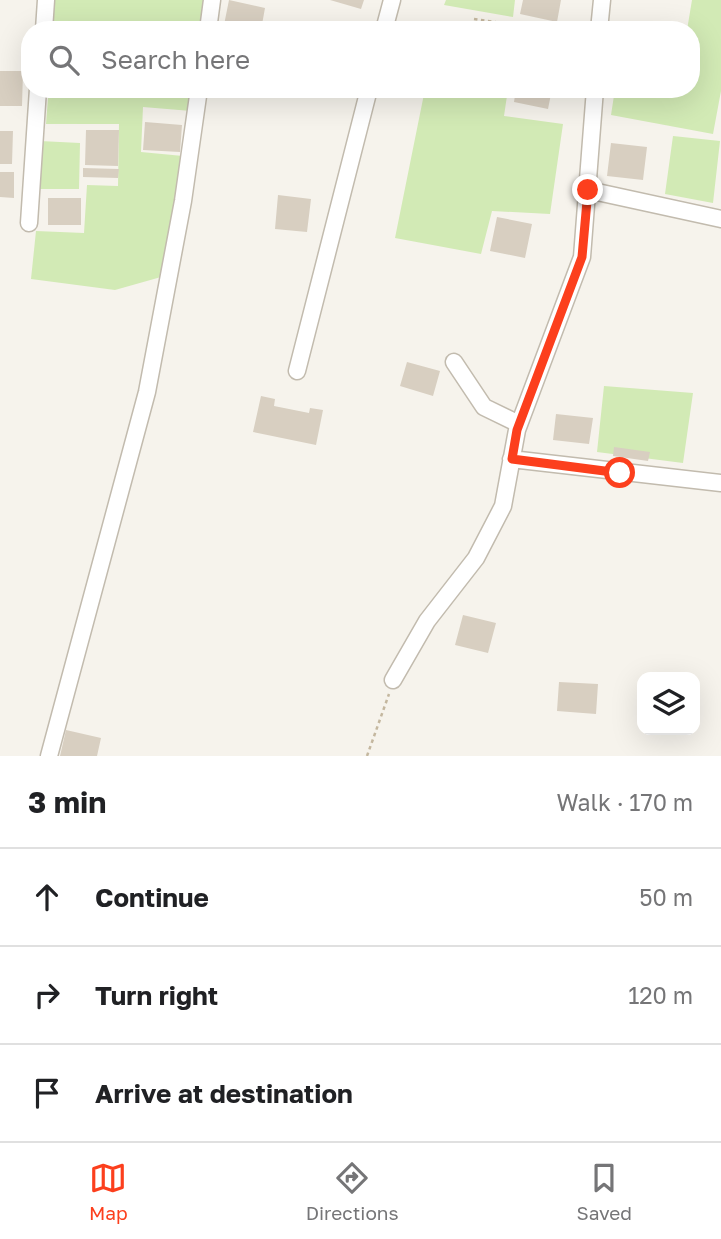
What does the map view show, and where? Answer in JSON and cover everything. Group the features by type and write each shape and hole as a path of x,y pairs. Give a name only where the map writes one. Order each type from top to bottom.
{"street":[{"path":"45,21 46,0"},
{"path":"209,21 212,0"},
{"path":"386,21 392,0"},
{"path":"599,21 602,0"},
{"path":"29,223 37,98"},
{"path":"49,756 147,391 183,201 198,98"},
{"path":"297,371 367,98"},
{"path":"393,680 427,621 476,558 503,506 519,424 582,257 594,98"},
{"path":"588,190 721,219"},
{"path":"454,362 484,407 519,424"},
{"path":"512,459 721,484"}],"path":[{"path":"474,19 487,21"},
{"path":"367,756 393,680"}],"green space":[{"path":"54,0 205,0 202,21 53,21"},
{"path":"446,0 515,0 513,17 444,5"},
{"path":"692,0 721,0 721,91 713,134 611,115 614,98 700,98 700,21 688,21"},
{"path":"48,98 193,98 191,111 143,107 141,152 183,156 161,277 115,290 31,279 36,231 84,233 87,185 118,186 119,124 46,124"},
{"path":"423,98 507,98 504,116 563,124 550,214 492,211 481,254 395,238"},
{"path":"673,136 720,141 713,203 665,194"},
{"path":"40,141 80,143 79,189 40,189"},
{"path":"604,386 693,393 683,463 597,452"}],"building":[{"path":"229,0 265,8 263,21 225,21"},
{"path":"330,0 364,0 361,9"},
{"path":"523,0 561,0 557,21 520,14"},
{"path":"0,71 21,71 22,106 0,106"},
{"path":"515,98 550,98 548,109 514,102"},
{"path":"145,122 182,125 180,152 143,150"},
{"path":"86,130 119,130 118,166 85,165"},
{"path":"0,131 13,131 12,164 0,164"},
{"path":"611,143 647,147 643,180 607,176"},
{"path":"83,168 119,169 118,178 83,177"},
{"path":"0,172 14,172 14,198 0,197"},
{"path":"278,195 311,199 307,232 275,229"},
{"path":"48,198 81,198 81,225 48,225"},
{"path":"497,217 532,224 525,258 490,251"},
{"path":"407,362 440,371 433,396 400,386"},
{"path":"261,396 275,399 274,406 309,413 310,408 323,410 316,445 253,432"},
{"path":"556,414 593,418 589,444 553,440"},
{"path":"614,447 650,452 648,461 613,456"},
{"path":"463,615 496,623 488,653 455,645"},
{"path":"559,682 598,684 596,714 557,711"},
{"path":"66,730 101,738 97,756 60,756"}],"route":[{"path":"588,190 582,257 517,430 512,459 620,473"}]}
